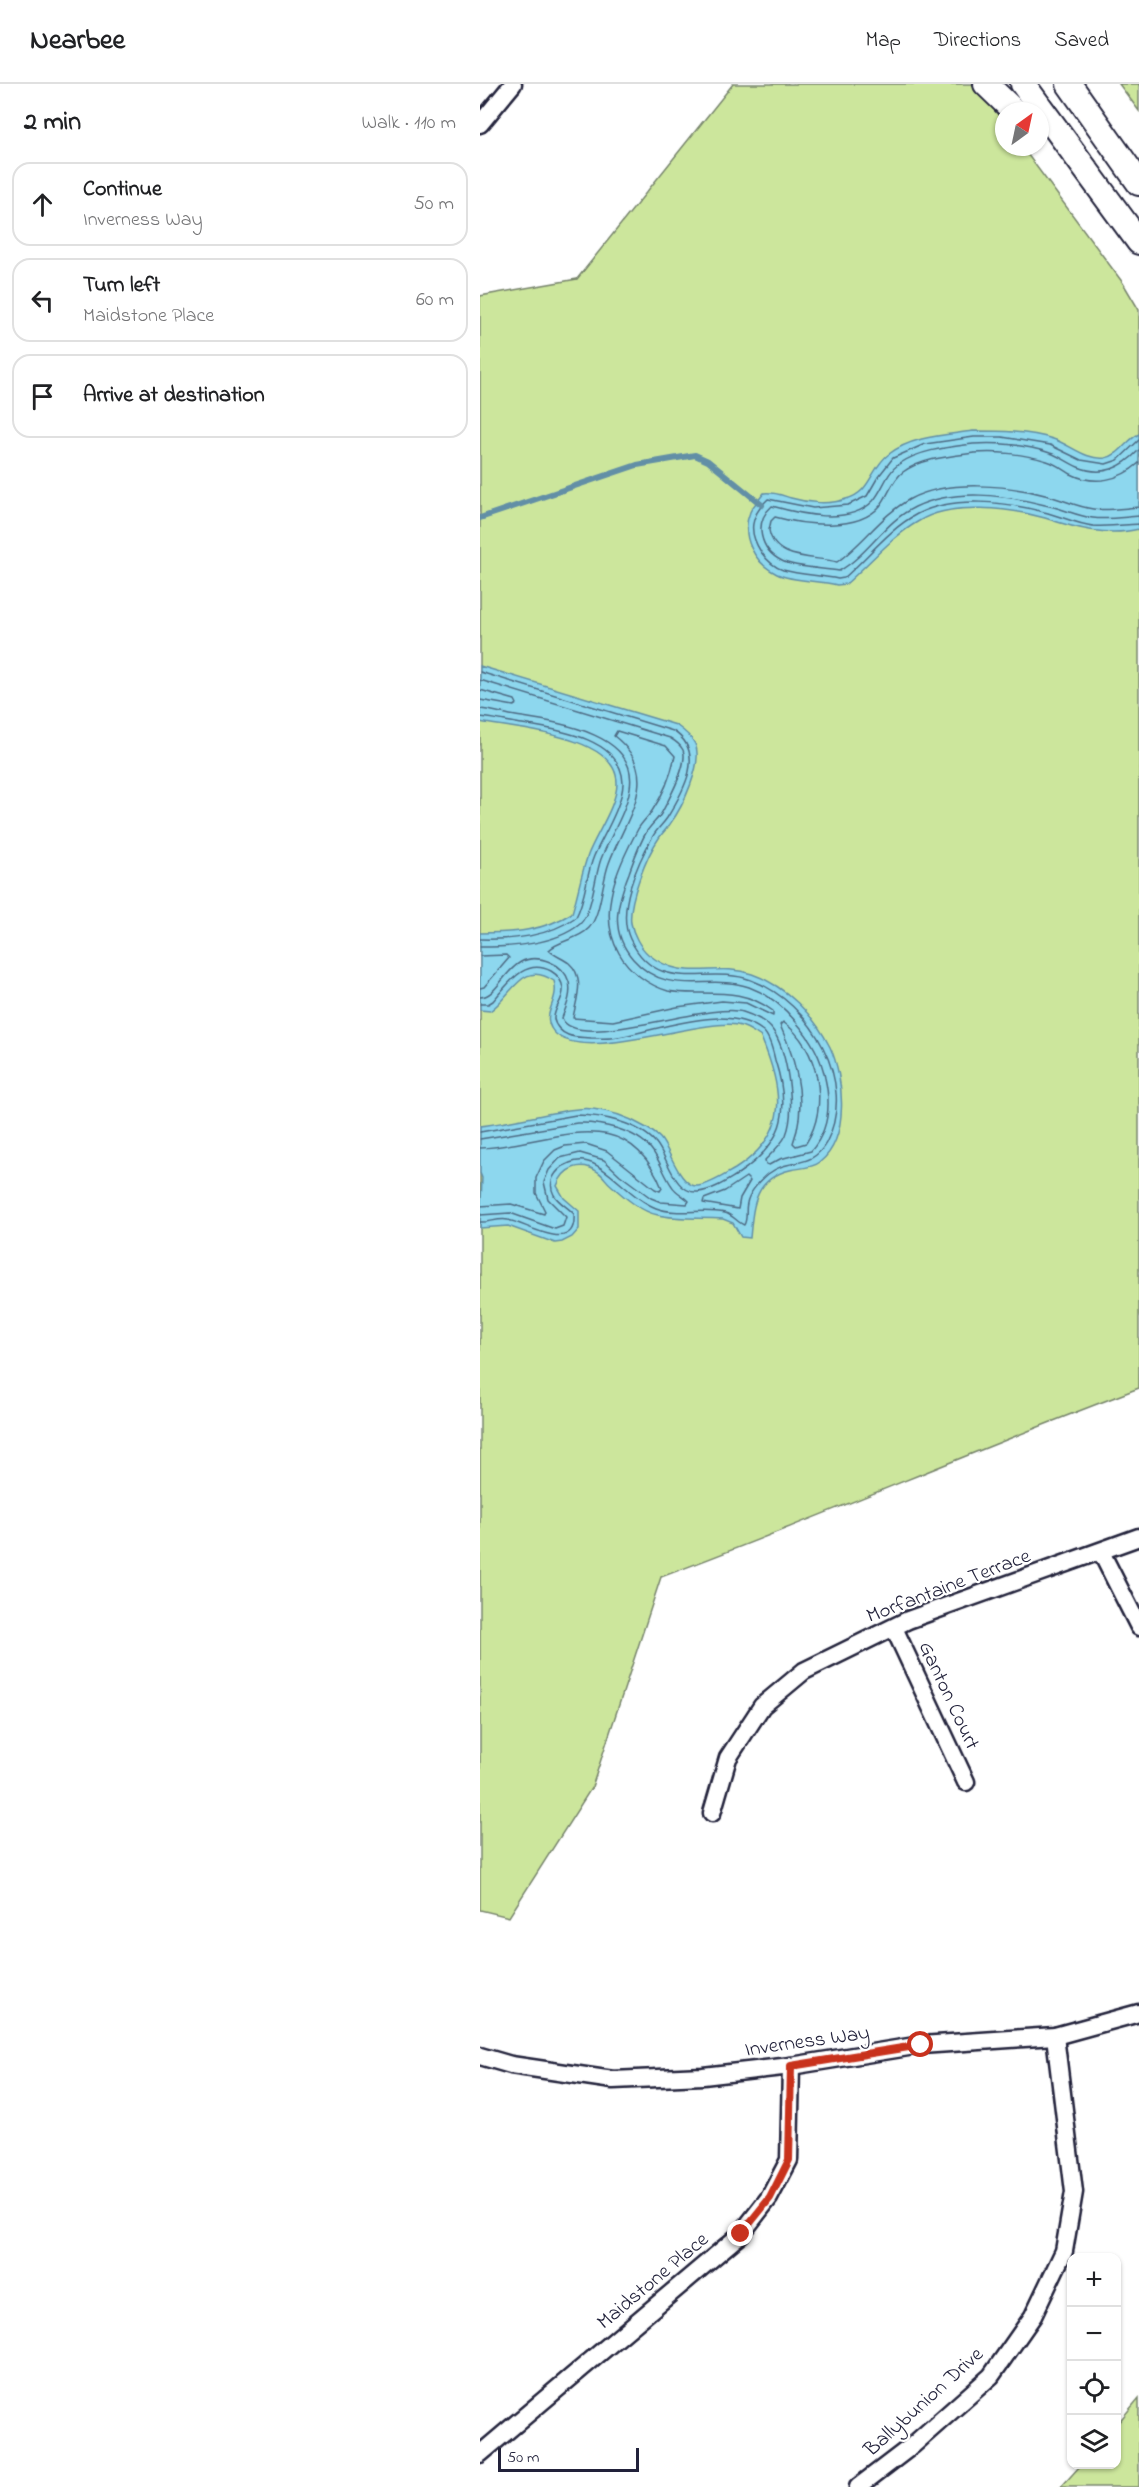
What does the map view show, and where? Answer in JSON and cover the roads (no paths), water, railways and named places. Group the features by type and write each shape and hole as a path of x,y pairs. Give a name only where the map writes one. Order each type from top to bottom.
{"main road":[{"path":"986,84 1005,102"},
{"path":"1023,84 1139,242"},
{"path":"1069,84 1139,183"},
{"path":"1049,137 1081,160"}],"street":[{"path":"480,124 513,84"},
{"name":"Morfantaine Terrace","path":"712,1813 728,1758 762,1706 804,1671 908,1620 1139,1537"},
{"path":"1101,1552 1139,1627"},
{"name":"Ganton Court","path":"894,1628 966,1782"},
{"name":"Inverness Way","path":"480,2056 512,2065 613,2080 704,2076 791,2066 921,2045 1055,2036 1139,2013"},
{"name":"Ballybunion Drive","path":"858,2487 913,2445 991,2376 1033,2316 1064,2251 1074,2192 1055,2036"},
{"name":"Maidstone Place","path":"480,2454 741,2234 770,2198 789,2160 791,2066"}],"water":[{"path":"973,431 1034,434 1098,458 1110,457 1139,434 1139,529 1103,532 1031,514 998,509 947,511 932,515 909,527 846,584 837,585 777,574 762,563 751,548 747,521 751,509 764,493 775,493 812,502 840,501 855,496 861,491 883,460 898,448 930,437"},
{"path":"480,666 676,725 695,744 697,762 686,797 654,846 635,891 631,923 635,936 648,954 675,968 738,971 752,974 787,994 816,1024 830,1047 839,1074 841,1090 840,1123 830,1151 817,1164 778,1174 769,1180 757,1196 750,1238 741,1237 733,1223 723,1219 674,1217 645,1211 621,1194 600,1173 592,1168 579,1166 568,1170 557,1186 564,1198 579,1211 579,1229 572,1237 555,1243 508,1226 480,1228 482,1178 480,1173 480,1126 578,1109 612,1113 636,1122 658,1136 681,1175 692,1185 698,1186 707,1184 735,1169 766,1141 774,1126 777,1093 774,1075 761,1037 737,1025 694,1028 609,1043 584,1043 564,1039 551,1028 549,1022 555,994 554,981 543,975 534,974 519,982 490,1011 480,1010 480,933 528,930 550,924 572,913 583,869 614,801 617,783 613,767 601,754 583,744 539,732 480,722"}],"waterway":[{"path":"480,518 637,465 695,455 708,461 762,505"}]}
